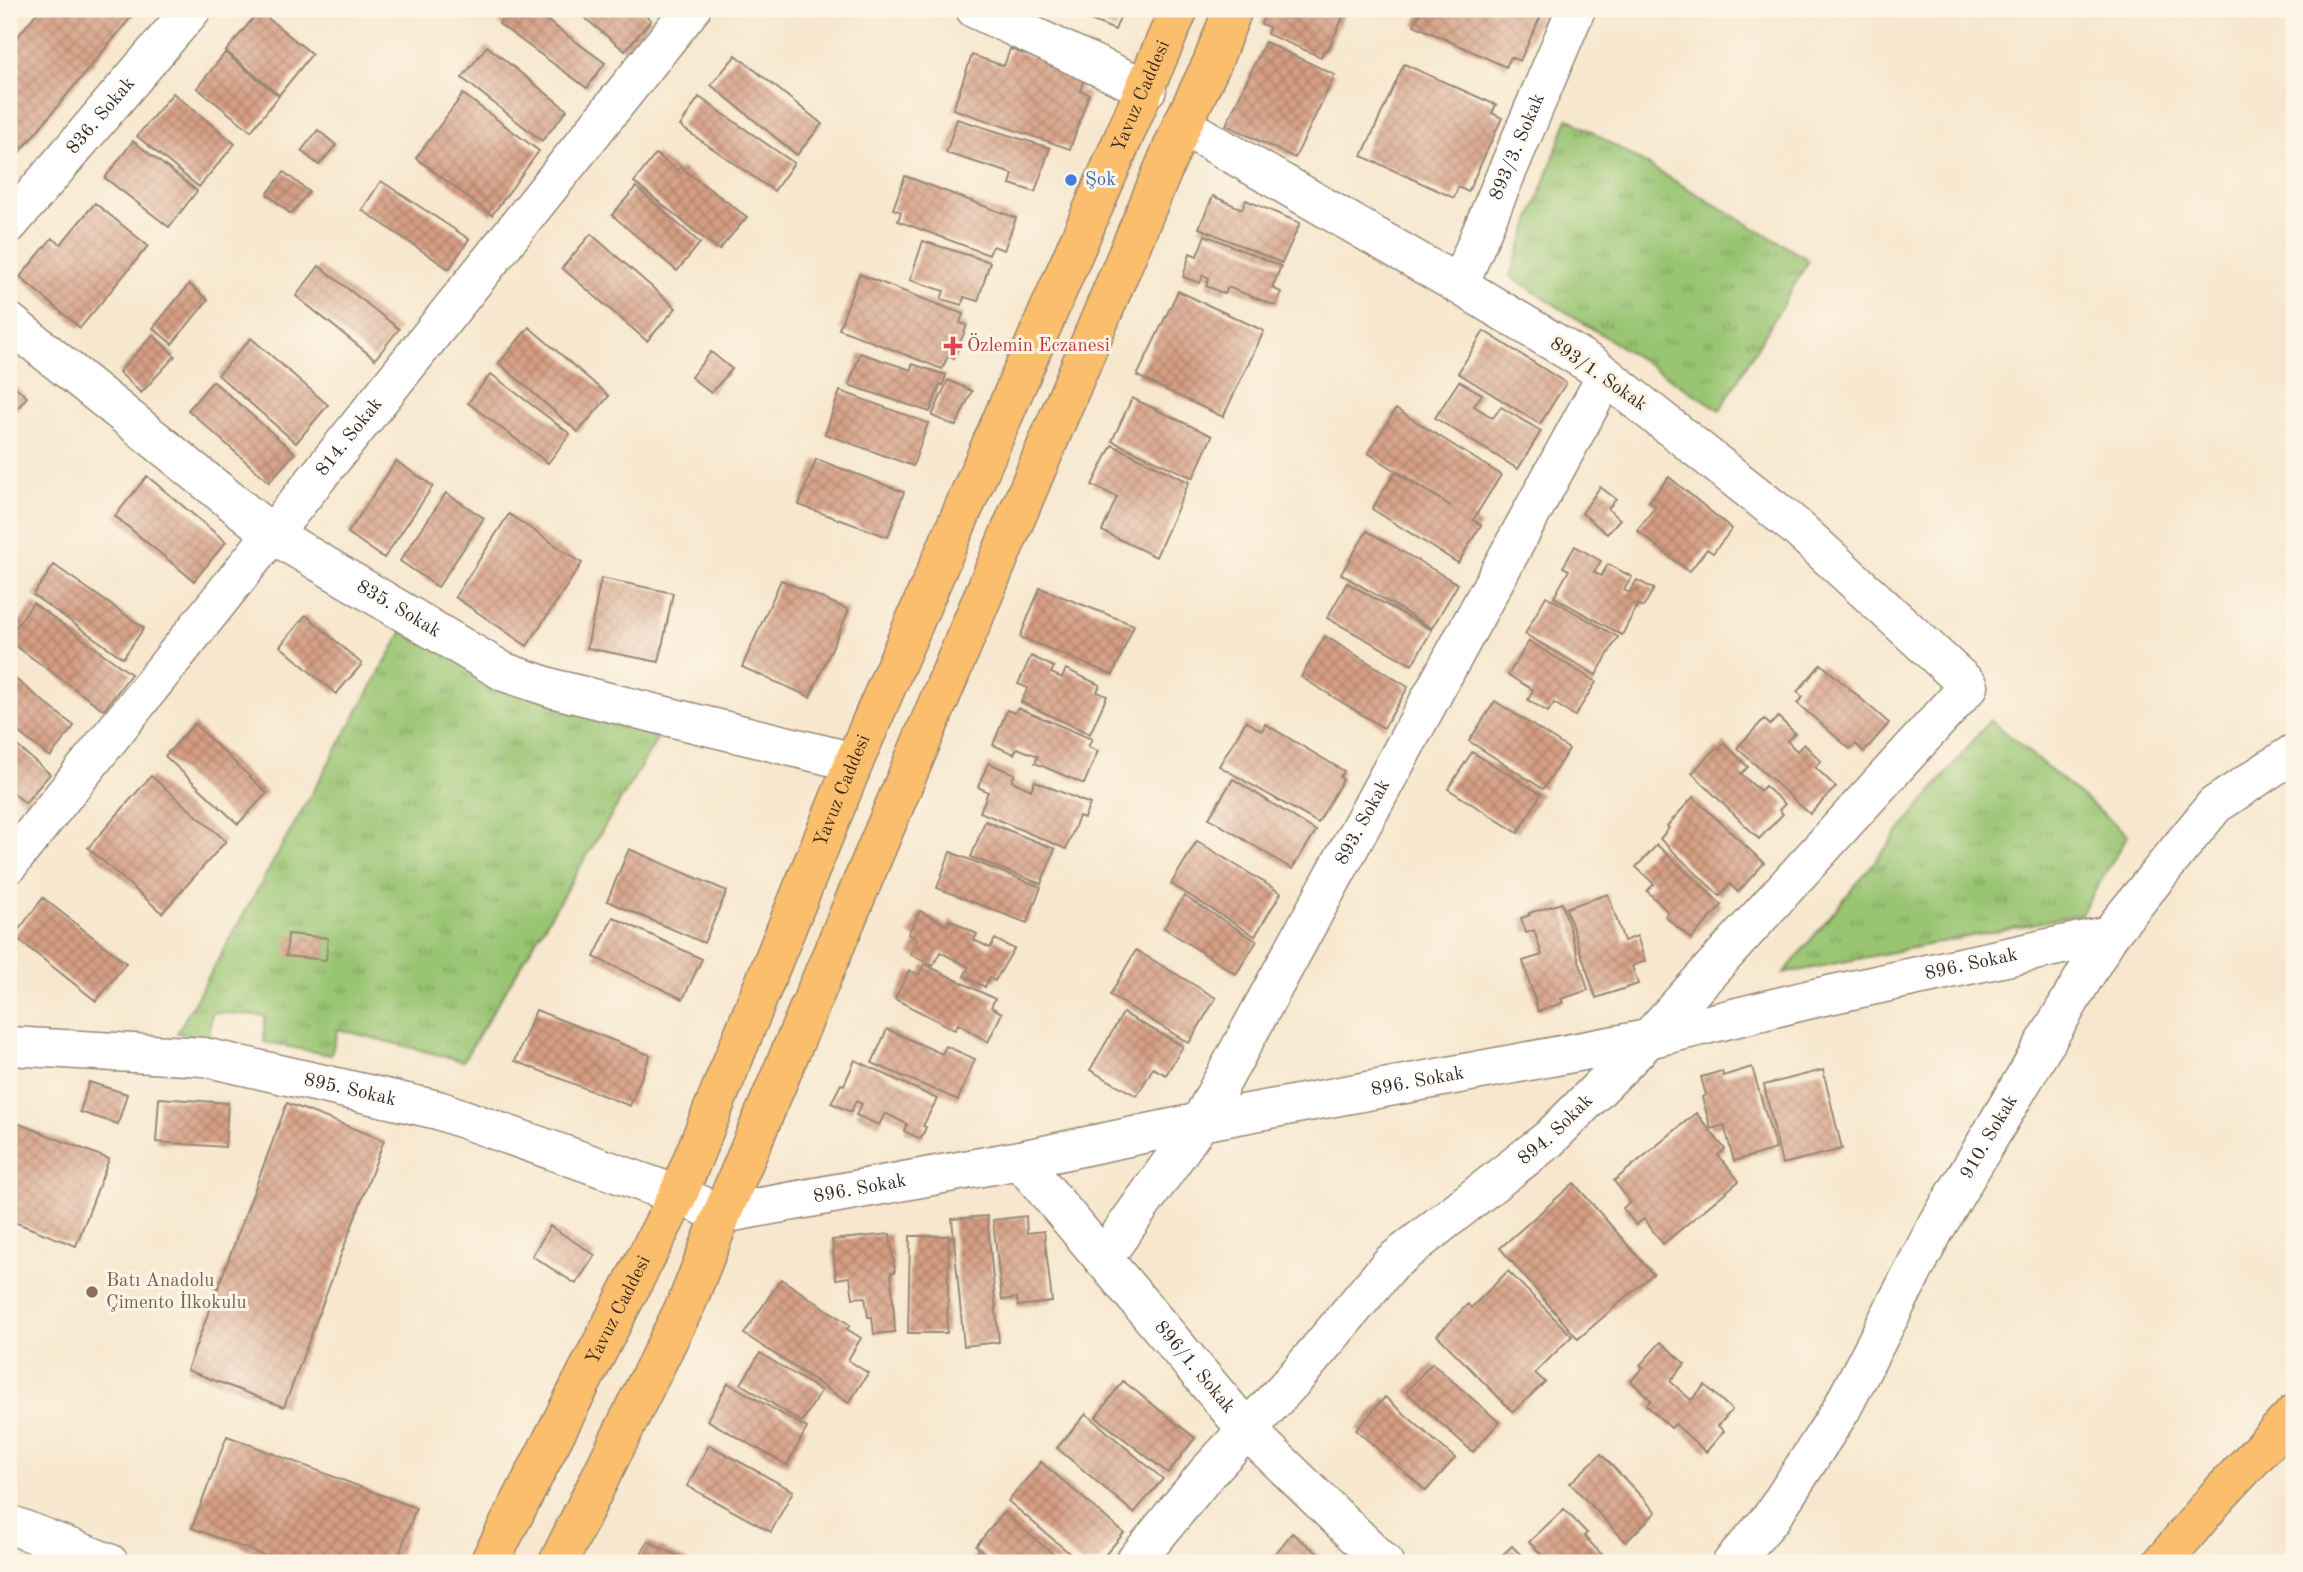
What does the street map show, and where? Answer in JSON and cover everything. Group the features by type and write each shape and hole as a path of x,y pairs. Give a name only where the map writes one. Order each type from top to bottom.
{"main road":[{"name":"Yavuz Caddesi","path":"489,1563 678,1195 854,762 1180,9"},
{"path":"558,1563 688,1300 722,1214 1233,9"},
{"path":"2162,1563 2216,1497 2294,1414"}],"street":[{"name":"836. Sokak","path":"9,224 192,9"},
{"name":"814. Sokak","path":"9,864 691,9"},
{"path":"975,9 1147,89"},
{"name":"893/3. Sokak","path":"1460,285 1576,9"},
{"name":"893/1. Sokak","path":"1182,125 1460,285 1592,365 1794,526 1969,686"},
{"name":"835. Sokak","path":"9,322 272,534 504,672 555,689 854,762"},
{"name":"893. Sokak","path":"1103,1259 1200,1122 1606,376"},
{"name":"894. Sokak","path":"1134,1563 1207,1473 1295,1378 1391,1263 1549,1139 1648,1039 1969,686"},
{"name":"910. Sokak","path":"1732,1563 1771,1518 1841,1410 1935,1229 2109,935 2215,804 2294,753"},
{"name":"896. Sokak","path":"722,1214 1020,1160 1200,1122 1648,1039 1815,998 2109,935"},
{"name":"895. Sokak","path":"9,1046 204,1057 438,1110 678,1195 722,1214"},
{"name":"896/1. Sokak","path":"1020,1160 1247,1430 1384,1563"},
{"path":"10,1526 109,1563"}],"green space":[{"path":"1568,118 1809,260 1720,410 1510,276"},
{"path":"404,629 507,683 658,738 463,1061 338,1029 331,1055 264,1042 265,1016 212,1012 209,1038 177,1033"},
{"path":"1990,720 2128,835 2081,914 1783,974"}],"building":[{"path":"40,9 138,9 9,165 9,47"},
{"path":"510,9 531,9 605,63 587,88 499,24"},
{"path":"574,9 638,9 651,20 625,51"},
{"path":"1063,9 1123,9 1115,30"},
{"path":"1267,9 1347,9 1327,51 1324,50 1321,57 1267,34 1269,27 1261,24"},
{"path":"1422,9 1544,9 1520,61 1511,57 1506,67 1414,25"},
{"path":"259,11 312,54 279,95 226,51"},
{"path":"1265,42 1335,75 1295,158 1226,125"},
{"path":"487,46 567,110 542,141 462,78"},
{"path":"1010,49 1085,76 1080,91 1089,94 1070,149 953,109 972,55 1004,66"},
{"path":"225,53 279,96 251,131 197,88"},
{"path":"736,55 822,124 797,155 711,85"},
{"path":"1404,64 1496,105 1492,113 1502,118 1468,192 1458,187 1454,198 1362,156"},
{"path":"173,93 235,144 199,187 137,136"},
{"path":"463,94 539,151 492,215 416,158"},
{"path":"699,97 794,163 774,191 680,126"},
{"path":"957,119 1050,148 1035,192 1010,184 1013,174 946,153"},
{"path":"318,130 336,145 319,165 301,151"},
{"path":"133,141 197,191 169,227 105,178"},
{"path":"656,154 678,171 680,167 747,217 719,250 634,182"},
{"path":"284,172 309,192 291,214 267,194"},
{"path":"905,176 1016,218 1004,250 993,246 989,255 898,221 901,212 893,209"},
{"path":"381,181 469,239 449,269 362,210"},
{"path":"636,187 700,243 677,271 612,215"},
{"path":"1213,196 1242,209 1246,200 1300,223 1282,263 1199,228"},
{"path":"95,203 148,246 80,328 20,277 52,238 61,244"},
{"path":"591,234 676,308 647,341 562,268"},
{"path":"1205,235 1281,266 1272,288 1281,292 1276,306 1228,287 1225,294 1206,286 1209,278 1203,275 1200,283 1183,277 1190,253 1197,256"},
{"path":"923,241 990,262 978,301 964,297 962,305 941,299 944,291 910,280"},
{"path":"319,266 399,329 375,359 296,296"},
{"path":"859,274 963,314 960,323 967,325 954,359 948,356 942,369 839,329"},
{"path":"189,284 208,300 172,344 153,328"},
{"path":"1178,291 1264,331 1223,417 1137,376"},
{"path":"529,327 609,396 578,432 499,363"},
{"path":"1484,331 1566,383 1540,424 1458,373"},
{"path":"153,335 175,356 141,393 119,372"},
{"path":"251,338 328,405 296,443 218,375"},
{"path":"711,352 732,369 711,393 691,377"},
{"path":"860,353 911,370 912,364 946,375 930,412 849,385"},
{"path":"491,374 570,434 548,463 468,403"},
{"path":"948,380 972,391 956,426 932,416"},
{"path":"9,381 27,397 9,419"},
{"path":"213,381 295,453 269,482 188,410"},
{"path":"1459,381 1482,394 1474,406 1493,418 1501,407 1541,431 1518,469 1435,418"},
{"path":"840,391 928,423 913,466 825,434"},
{"path":"1132,398 1212,436 1193,478 1112,441"},
{"path":"1396,409 1501,475 1473,520 1481,525 1458,563 1372,509 1395,472 1451,506 1368,453"},
{"path":"1112,445 1189,482 1156,557 1102,531 1117,497 1092,485"},
{"path":"816,459 904,492 888,537 799,505"},
{"path":"396,461 433,486 384,558 348,533"},
{"path":"147,476 226,542 194,581 115,516"},
{"path":"1669,477 1732,529 1713,553 1707,549 1689,572 1637,530 1656,506 1649,501"},
{"path":"1600,487 1616,499 1608,509 1620,519 1607,534 1582,513"},
{"path":"446,493 484,518 438,587 400,561"},
{"path":"509,514 582,563 527,646 455,597"},
{"path":"1367,531 1458,584 1432,628 1341,574"},
{"path":"1575,546 1601,561 1594,572 1601,576 1608,564 1632,577 1624,590 1629,593 1637,580 1654,589 1643,607 1638,604 1622,635 1554,597 1569,570 1563,567"},
{"path":"54,565 144,628 123,658 33,595"},
{"path":"601,578 673,593 659,662 587,648"},
{"path":"781,580 849,610 810,697 742,667"},
{"path":"1347,583 1432,630 1412,665 1327,618"},
{"path":"1040,588 1134,625 1113,675 1020,637"},
{"path":"1546,596 1618,637 1596,675 1525,634"},
{"path":"33,603 131,674 104,710 9,641 9,637"},
{"path":"306,615 362,664 336,694 280,646"},
{"path":"1325,636 1408,687 1384,728 1301,677"},
{"path":"1529,641 1596,682 1575,716 1554,703 1548,712 1528,700 1533,690 1508,675"},
{"path":"1031,656 1054,667 1051,673 1062,678 1066,669 1100,685 1097,692 1107,696 1090,734 1021,702 1028,688 1018,684"},
{"path":"1821,664 1889,723 1864,752 1856,744 1850,749 1797,703 1803,697 1797,692"},
{"path":"9,674 74,726 50,757 9,725"},
{"path":"1495,701 1569,749 1543,789 1469,741"},
{"path":"1018,708 1092,739 1088,747 1098,751 1084,784 1035,763 1038,756 1017,748 1014,754 993,745 1007,710 1015,713"},
{"path":"1778,717 1795,733 1787,741 1797,751 1804,744 1821,761 1815,767 1836,787 1810,814 1737,748 1764,719 1770,725"},
{"path":"1246,721 1262,731 1265,724 1344,771 1340,777 1343,779 1318,823 1219,766"},
{"path":"194,724 267,793 238,824 165,756"},
{"path":"9,739 50,774 25,803 9,789"},
{"path":"1724,743 1748,767 1741,774 1760,791 1765,786 1785,804 1779,810 1783,814 1759,839 1692,773"},
{"path":"1472,752 1541,794 1518,833 1448,789"},
{"path":"988,763 1015,774 1012,781 1031,790 1035,781 1090,804 1084,818 1079,816 1066,849 980,812 988,792 978,787"},
{"path":"151,776 226,841 162,913 88,848"},
{"path":"1233,779 1316,831 1292,869 1209,818"},
{"path":"1693,797 1764,863 1738,892 1730,884 1720,896 1660,839 1669,828 1667,826"},
{"path":"985,821 1055,849 1041,884 971,857"},
{"path":"1197,841 1281,893 1255,936 1171,884"},
{"path":"1657,845 1722,905 1691,939 1665,916 1668,912 1647,891 1654,884 1636,867"},
{"path":"629,849 727,891 704,943 607,901"},
{"path":"950,852 1041,887 1027,923 937,888"},
{"path":"1608,894 1624,941 1637,936 1645,961 1632,966 1638,984 1596,998 1566,908"},
{"path":"1184,896 1257,941 1236,974 1164,928"},
{"path":"43,898 126,963 96,1001 14,936"},
{"path":"1562,903 1588,990 1561,999 1563,1003 1538,1011 1523,961 1542,955 1534,930 1526,933 1521,918"},
{"path":"920,911 948,926 950,920 977,934 974,940 990,948 995,939 1014,949 995,981 989,978 985,987 964,976 969,967 940,952 933,966 910,954 917,939 908,934"},
{"path":"613,917 702,959 683,999 594,957"},
{"path":"288,934 328,938 326,960 286,956"},
{"path":"1136,950 1216,998 1189,1043 1110,995"},
{"path":"924,964 995,999 991,1007 1002,1013 988,1042 958,1024 955,1030 895,999 909,970 919,975"},
{"path":"536,1010 650,1055 630,1106 515,1061"},
{"path":"1123,1013 1183,1046 1166,1075 1153,1068 1137,1096 1090,1070"},
{"path":"887,1029 942,1054 946,1046 975,1059 958,1100 872,1063"},
{"path":"855,1060 937,1099 923,1126 926,1127 921,1139 904,1131 907,1124 885,1113 879,1125 856,1115 862,1104 856,1101 851,1112 831,1103 841,1084 844,1085"},
{"path":"1752,1067 1776,1149 1734,1161 1724,1125 1711,1129 1702,1097 1706,1095 1701,1077 1722,1071 1723,1076"},
{"path":"1823,1070 1842,1149 1782,1164 1764,1085"},
{"path":"89,1082 127,1094 118,1124 80,1112"},
{"path":"159,1098 228,1103 225,1147 156,1142"},
{"path":"287,1103 384,1140 284,1407 187,1370"},
{"path":"1696,1113 1725,1149 1718,1155 1739,1181 1663,1244 1644,1219 1636,1225 1623,1208 1630,1202 1614,1181"},
{"path":"9,1120 109,1159 76,1246 9,1220"},
{"path":"1574,1183 1653,1274 1578,1339 1500,1248"},
{"path":"987,1216 999,1342 964,1346 952,1219"},
{"path":"1026,1216 1027,1233 1044,1231 1052,1302 1018,1306 1017,1298 1002,1300 993,1220"},
{"path":"550,1226 595,1255 576,1284 532,1256"},
{"path":"890,1234 895,1272 891,1272 895,1332 874,1334 865,1297 853,1298 850,1277 836,1279 832,1240"},
{"path":"910,1236 949,1236 947,1333 908,1333"},
{"path":"1508,1271 1572,1336 1535,1373 1545,1382 1513,1412 1437,1335 1468,1304 1471,1308"},
{"path":"781,1279 850,1325 847,1329 861,1338 848,1360 868,1373 849,1403 744,1334"},
{"path":"1661,1342 1685,1364 1670,1381 1691,1400 1705,1385 1732,1410 1718,1426 1724,1431 1706,1452 1675,1424 1671,1428 1646,1405 1651,1400 1631,1381 1643,1367 1640,1365"},
{"path":"760,1353 821,1391 802,1422 741,1384"},
{"path":"1432,1363 1499,1422 1473,1452 1406,1392"},
{"path":"1123,1381 1195,1438 1168,1473 1096,1417"},
{"path":"728,1383 807,1428 787,1465 707,1420"},
{"path":"1385,1397 1455,1458 1426,1491 1356,1430"},
{"path":"1086,1414 1163,1479 1134,1513 1057,1448"},
{"path":"227,1436 416,1508 396,1563 283,1563 192,1528"},
{"path":"709,1445 793,1491 771,1532 687,1486"},
{"path":"1601,1454 1656,1512 1626,1542 1570,1483"},
{"path":"1041,1462 1124,1533 1098,1563 1081,1563 1008,1501"},
{"path":"1564,1509 1587,1533 1584,1536 1610,1563 1550,1563 1529,1542"},
{"path":"1004,1512 1063,1563 997,1563 976,1546"},
{"path":"1292,1533 1330,1563 1268,1563"},
{"path":"648,1541 691,1563 636,1563"},
{"path":"1512,1546 1529,1563 1494,1563"},
{"path":"978,1551 992,1563 968,1563"}],"place":[{"name":"Şok","path":"1071,180"},
{"name":"Özlemin Eczanesi","path":"953,346"},
{"name":"Batı Anadolu Çimento İlkokulu","path":"92,1292"}]}
